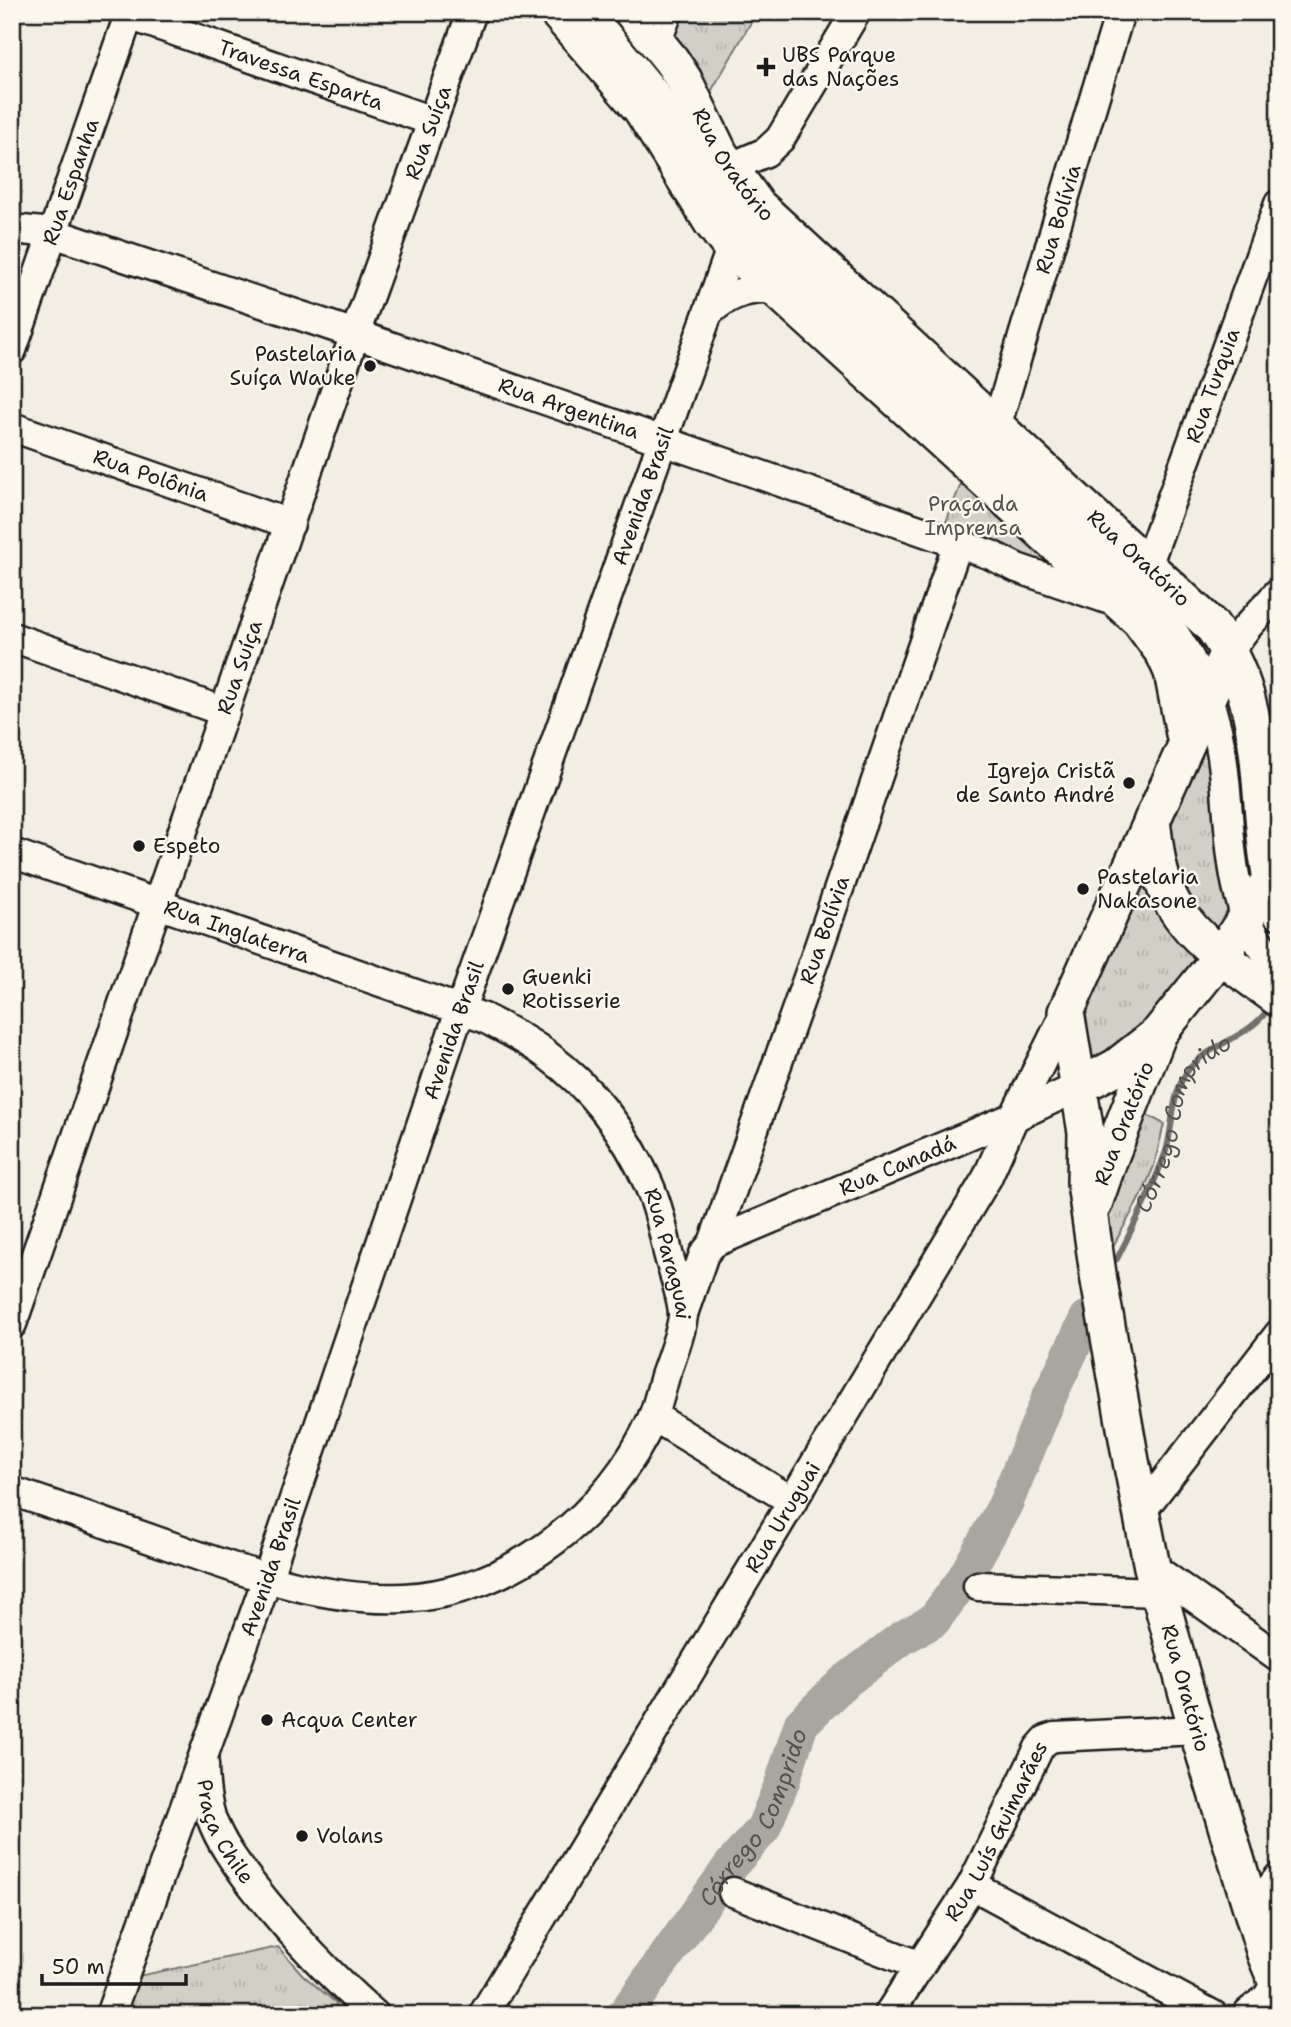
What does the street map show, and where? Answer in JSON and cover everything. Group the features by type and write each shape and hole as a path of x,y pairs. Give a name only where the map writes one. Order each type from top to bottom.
{"main road":[{"path":"558,12 641,109 706,214 731,248 1139,620 1164,654 1177,691 1186,744"},
{"name":"Rua Oratório","path":"632,12 662,27 720,154 767,215 1212,626 1228,652 1253,716 1268,896 1159,1034 1110,1158 1090,1218"},
{"path":"1066,1012 1228,652"},
{"path":"1152,820 1157,854 1167,890 1184,917 1221,956 1279,999"},
{"name":"Rua Oratório","path":"1066,1012 1086,1132 1085,1183 1099,1281 1155,1579 1197,1730 1278,1988"},
{"path":"1077,1071 1116,1067 1159,1034"},
{"path":"1251,2015 1269,2001 1278,1988"}],"street":[{"name":"Rua Suíça","path":"12,1324 355,334 472,12"},
{"path":"588,12 655,93 714,189 738,219 1150,603 1170,625 1185,647 1208,695 1222,750 1237,891 1268,896 1256,940 1279,967"},
{"path":"729,168 766,152 780,139 856,12"},
{"name":"Rua Bolívia","path":"996,427 1120,12"},
{"name":"Travessa Esparta","path":"130,13 432,121"},
{"name":"Rua Espanha","path":"12,350 130,13"},
{"name":"Rua Turquia","path":"1147,566 1279,204"},
{"name":"Rua Argentina","path":"12,229 53,233 355,334 958,543 1017,568 1120,603"},
{"name":"Avenida Brasil","path":"205,1751 267,1579 461,1010 731,248"},
{"path":"710,311 735,293 751,288 778,289"},
{"name":"Rua Polônia","path":"12,427 290,523"},
{"name":"Rua Bolívia","path":"683,1314 704,1254 713,1243 815,958 958,543"},
{"path":"1228,652 1245,628 1279,592"},
{"path":"12,637 225,712"},
{"name":"Rua Inglaterra","path":"12,853 461,1010"},
{"name":"Rua Paraguai","path":"12,1491 267,1579 368,1597 404,1598 439,1593 487,1579 534,1554 591,1510 632,1457 653,1416 683,1314 660,1218 648,1183 627,1143 605,1111 577,1080 547,1054 512,1032 461,1010"},
{"name":"Rua Uruguai","path":"483,2015 987,1178 1066,1012"},
{"name":"Rua Canadá","path":"713,1243 1014,1117 1077,1071"},
{"path":"1141,1512 1279,1334"},
{"path":"653,1416 792,1501"},
{"path":"978,1586 1155,1579 1279,1658"},
{"name":"Rua Luís Guimarães","path":"888,2015 972,1885 1039,1748 1046,1740 1055,1737 1197,1730"},
{"name":"Praça Chile","path":"110,2015 205,1751"},
{"name":"Praça Chile","path":"205,1751 207,1801 223,1845 349,2004 375,2015"},
{"path":"173,1843 193,1835 214,1839 223,1845"},
{"path":"1252,1912 1279,1877"},
{"path":"972,1885 1213,2015"},
{"path":"733,1892 920,1966"}],"green space":[{"path":"648,12 757,12 708,97"},
{"name":"Praça da Imprensa","path":"964,476 1079,582 943,530"},
{"path":"1230,684 1258,873 1250,890 1221,705"},
{"path":"1203,742 1208,743 1232,906 1217,935 1180,901 1168,818"},
{"path":"1146,872 1206,957 1156,1025 1105,1059 1091,1056 1079,1026"},
{"path":"1138,1110 1164,1124 1154,1166 1144,1190 1106,1259 1102,1225"},
{"path":"278,1947 303,1975 336,2003 337,2015 125,2015 138,1976"}],"waterway":[{"name":"Córrego Comprido","path":"1117,1259 1150,1192 1166,1151 1176,1097 1183,1078 1198,1060 1241,1034 1270,1007"},
{"name":"Córrego Comprido","path":"624,2015 732,1864 763,1829 782,1783 801,1724 843,1683 902,1638 933,1621 962,1582 1005,1505 1051,1393 1087,1318"}],"place":[{"name":"UBS Parque das Nações","path":"766,67"},
{"name":"Pastelaria Suíça Wauke","path":"370,366"},
{"name":"Igreja Cristã de Santo André","path":"1129,783"},
{"name":"Espeto","path":"139,846"},
{"name":"Pastelaria Nakasone","path":"1083,889"},
{"name":"Guenki Rotisserie","path":"508,989"},
{"name":"Acqua Center","path":"267,1720"},
{"name":"Volans","path":"302,1836"}]}
